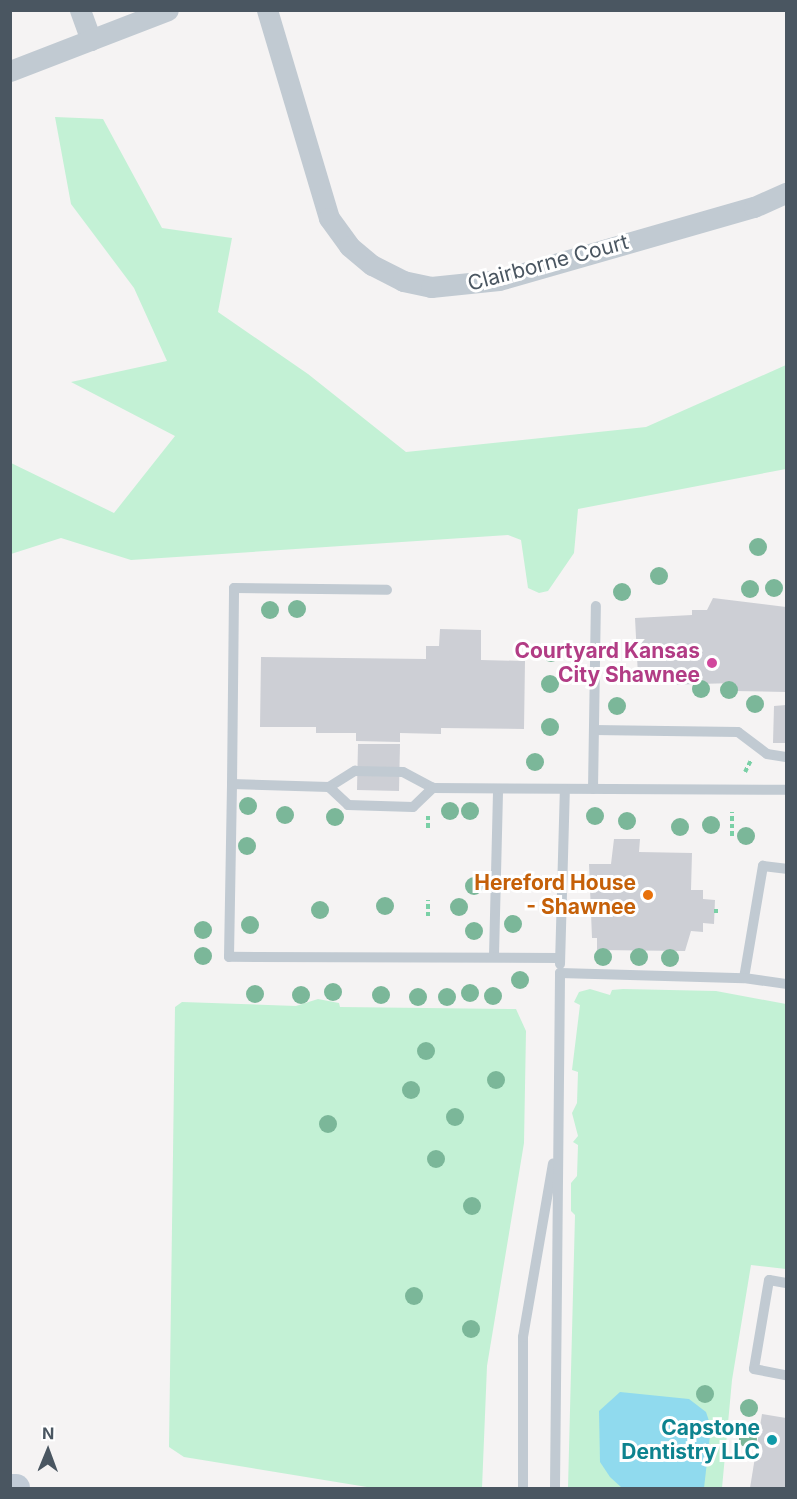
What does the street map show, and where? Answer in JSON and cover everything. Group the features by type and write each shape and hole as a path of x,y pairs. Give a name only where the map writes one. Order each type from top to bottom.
{"main road":[{"path":"10,1488 16,1488"}],"street":[{"path":"80,10 91,40"},
{"path":"10,71 168,10"},
{"name":"Clairborne Court","path":"267,10 329,218 349,246 372,265 403,280 431,287 479,285 754,207 786,193"}],"lane":[{"path":"387,590 234,588 229,957 560,958"},
{"path":"593,789 596,606"},
{"path":"594,730 738,732 767,754 786,757"},
{"path":"329,787 344,774 364,771 404,772 433,789 786,790"},
{"path":"232,784 329,787 348,805 413,807 433,789"},
{"path":"494,957 498,789"},
{"path":"555,1488 557,1146 565,789"},
{"path":"744,978 763,866 786,869"},
{"path":"560,973 744,978 786,984"},
{"path":"523,1488 523,1337 557,1146"},
{"path":"786,1283 769,1280 754,1369 786,1375"}],"path":[{"path":"745,772 751,760"},
{"path":"732,812 732,836"},
{"path":"428,815 429,829"},
{"path":"428,900 428,916"},
{"path":"714,911 720,911"}],"green space":[{"path":"55,117 103,119 162,228 232,238 218,312 308,374 406,452 646,427 786,365 786,469 578,509 574,553 548,591 539,593 528,588 521,540 508,535 131,560 61,538 11,554 11,463 114,513 175,436 71,382 167,361 134,288 71,204"},
{"path":"590,989 610,995 612,990 623,989 716,991 786,1004 786,1269 751,1265 732,1380 722,1488 568,1488 575,1215 571,1211 571,1183 577,1176 578,1145 573,1142 578,1136 572,1113 577,1103 578,1072 572,1070 580,1005 574,1002 579,992"},
{"path":"318,999 339,1003 340,1007 516,1009 526,1031 524,1143 487,1366 482,1488 373,1488 184,1457 169,1447 175,1007 182,1002 296,1006"}],"water":[{"path":"620,1392 689,1399 706,1412 711,1427 704,1488 622,1488 610,1477 600,1462 599,1411"}],"building":[{"name":"Courtyard Kansas City Shawnee","path":"713,598 786,607 786,692 734,691 735,683 662,685 638,676 635,618 692,615 692,610 707,610"},
{"path":"440,629 481,630 481,660 525,661 524,729 441,728 441,734 400,733 400,742 356,741 356,733 316,733 316,727 260,727 261,657 426,659 426,646 439,646"},
{"path":"786,705 786,743 773,743 774,706"},
{"path":"358,744 400,744 399,791 357,790"},
{"name":"Hereford House - Shawnee","path":"614,839 640,839 639,852 692,853 691,890 703,890 703,899 715,900 714,924 703,923 703,932 691,931 685,951 597,950 597,938 592,938 589,864 611,864"},
{"name":"Capstone Dentistry LLC","path":"762,1414 786,1418 786,1488 750,1488"}],"place":[{"name":"Courtyard Kansas City Shawnee","path":"712,663"},
{"name":"Hereford House - Shawnee","path":"648,895"},
{"name":"Capstone Dentistry LLC","path":"772,1440"}]}
